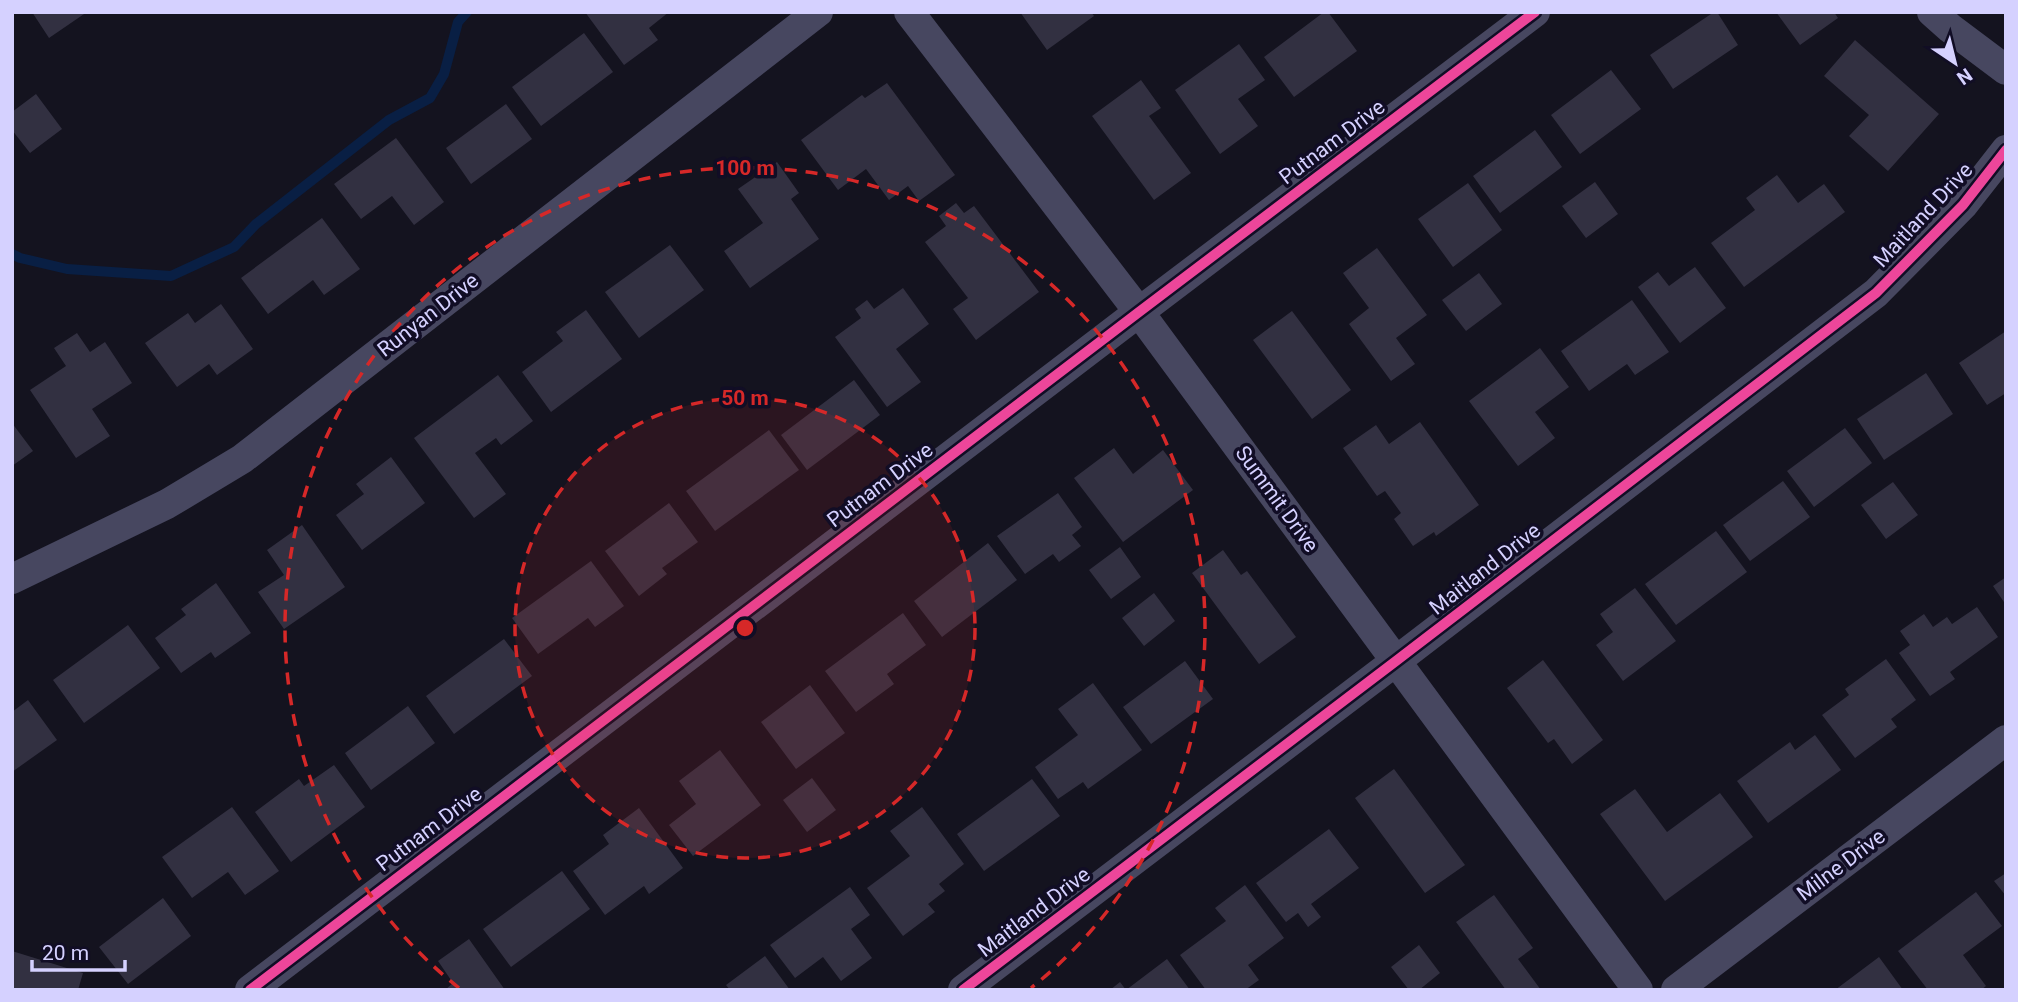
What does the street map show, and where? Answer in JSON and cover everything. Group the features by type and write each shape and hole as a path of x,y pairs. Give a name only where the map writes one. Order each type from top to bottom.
{"street":[{"name":"Runyan Drive","path":"12,579 167,504 242,459 818,12"},
{"name":"Summit Drive","path":"909,12 1139,312 1638,990"},
{"name":"Putnam Drive","path":"250,990 1535,12"},
{"path":"1932,12 1950,29 2006,70"},
{"name":"Maitland Drive","path":"963,990 1876,293 1963,205 2006,150"},
{"name":"Milne Drive","path":"1676,990 2006,740"}],"building":[{"path":"32,12 87,12 49,38"},
{"path":"585,12 669,12 649,28 658,40 624,65"},
{"path":"1020,12 1091,12 1094,16 1047,50"},
{"path":"1324,12 1328,12 1357,51 1294,97 1264,57"},
{"path":"1717,12 1738,45 1673,89 1650,55"},
{"path":"1776,12 1834,12 1838,18 1800,45"},
{"path":"584,33 613,72 541,126 512,87"},
{"path":"1855,40 1939,114 1888,171 1849,136 1869,115 1824,76"},
{"path":"1239,44 1265,80 1238,99 1258,126 1220,154 1175,90"},
{"path":"1611,70 1641,109 1580,154 1551,115"},
{"path":"1141,80 1161,108 1149,116 1191,173 1154,200 1092,116"},
{"path":"887,83 955,175 919,201 908,186 889,200 866,169 838,190 801,140 862,95 865,98"},
{"path":"36,94 62,129 30,153 12,130 12,112"},
{"path":"506,104 532,139 471,184 446,148"},
{"path":"1535,130 1562,167 1500,213 1473,176"},
{"path":"396,138 444,202 414,225 392,196 361,219 334,184"},
{"path":"777,162 799,193 791,199 819,239 750,288 724,251 763,223 738,189"},
{"path":"1777,175 1798,203 1824,184 1845,212 1744,287 1711,243 1755,210 1746,198"},
{"path":"1595,182 1618,214 1586,238 1562,206"},
{"path":"1468,183 1502,230 1453,267 1418,219"},
{"path":"956,203 964,213 974,206 1039,292 976,340 953,309 968,298 925,242 946,226 939,216"},
{"path":"322,218 360,269 324,295 313,280 268,314 241,278"},
{"path":"670,245 704,290 639,338 605,292"},
{"path":"1377,248 1427,315 1396,338 1415,364 1391,381 1349,324 1369,308 1343,273"},
{"path":"1695,267 1726,308 1680,343 1638,287 1658,272 1669,286"},
{"path":"1479,273 1502,304 1466,331 1442,300"},
{"path":"903,288 929,324 896,349 921,382 887,407 835,337 861,318 855,309 867,300 874,309"},
{"path":"1632,300 1669,352 1635,375 1627,364 1589,391 1561,351"},
{"path":"221,304 253,349 217,375 209,364 177,387 145,343 188,313 195,323"},
{"path":"586,310 622,359 551,412 522,372 563,341 556,332"},
{"path":"1292,311 1351,390 1312,419 1253,340"},
{"path":"2006,331 2006,393 1987,405 1959,363"},
{"path":"77,333 90,352 105,342 132,383 92,409 110,436 76,458 30,390 66,366 54,348"},
{"path":"1540,348 1569,387 1535,412 1555,438 1518,466 1469,401"},
{"path":"1926,373 1953,414 1884,460 1857,419"},
{"path":"498,375 533,421 501,445 496,438 475,453 506,494 474,518 414,438"},
{"path":"854,380 880,415 807,470 781,435"},
{"path":"1420,422 1479,505 1436,536 1434,532 1413,546 1394,519 1401,513 1385,491 1377,496 1343,448 1376,425 1389,444"},
{"path":"12,423 33,451 12,466"},
{"path":"1845,428 1872,463 1814,507 1787,471"},
{"path":"769,430 799,470 715,531 686,491"},
{"path":"1114,448 1133,474 1163,450 1193,490 1123,542 1074,478"},
{"path":"391,457 425,503 362,550 336,515 364,494 356,484"},
{"path":"1783,481 1810,517 1750,561 1723,525"},
{"path":"1893,482 1918,515 1886,539 1861,505"},
{"path":"1058,493 1082,527 1072,535 1081,546 1059,562 1053,554 1025,574 997,536"},
{"path":"669,503 698,542 662,568 667,574 639,596 605,551"},
{"path":"302,525 345,587 284,629 258,592 284,575 267,550"},
{"path":"1716,531 1747,572 1676,625 1645,584"},
{"path":"988,543 1017,580 942,637 914,601"},
{"path":"1120,547 1141,577 1111,599 1089,570"},
{"path":"1223,550 1241,575 1247,571 1296,637 1259,664 1192,573"},
{"path":"591,561 624,606 595,627 588,618 538,654 512,618"},
{"path":"2006,577 2006,605 1993,586"},
{"path":"216,583 251,633 215,658 211,652 181,673 155,638 186,615 181,609"},
{"path":"1635,588 1676,641 1623,681 1596,645 1613,632 1600,614"},
{"path":"1154,593 1175,621 1144,646 1122,618"},
{"path":"1977,607 1998,637 1950,672 1955,679 1930,696 1899,653 1910,645 1900,631 1924,614 1933,627 1947,617 1952,624"},
{"path":"903,613 926,645 887,674 894,684 856,712 825,671"},
{"path":"128,625 160,668 84,723 53,680"},
{"path":"504,639 532,676 454,734 426,696"},
{"path":"1886,659 1916,700 1891,719 1897,727 1855,758 1822,715 1849,695 1845,689"},
{"path":"1543,660 1603,740 1572,764 1554,739 1548,743 1507,688"},
{"path":"1185,661 1213,699 1151,744 1123,707"},
{"path":"1093,683 1142,750 1088,789 1083,782 1058,799 1035,767 1078,735 1058,709"},
{"path":"810,685 845,733 796,769 761,722"},
{"path":"28,700 57,740 12,772 12,712"},
{"path":"408,706 435,743 371,790 345,753"},
{"path":"1815,735 1841,770 1768,823 1737,781 1790,742 1795,750"},
{"path":"720,750 761,805 693,856 669,825 696,804 679,781"},
{"path":"334,765 365,807 291,862 255,812 299,779 304,786"},
{"path":"1394,769 1465,865 1425,893 1355,798"},
{"path":"812,778 836,810 807,832 783,800"},
{"path":"1032,779 1060,816 984,871 957,834"},
{"path":"1635,789 1667,832 1720,793 1753,837 1665,901 1600,814"},
{"path":"232,807 279,871 245,895 228,872 192,898 162,857"},
{"path":"922,807 964,864 939,884 945,891 928,904 935,912 903,936 867,888 910,856 890,831"},
{"path":"639,808 683,868 649,894 644,886 605,915 573,871 609,844 603,835"},
{"path":"1329,829 1359,868 1311,904 1321,917 1308,927 1298,913 1286,922 1256,883"},
{"path":"562,871 590,909 511,967 483,929"},
{"path":"2006,873 2006,896 1994,881"},
{"path":"1245,885 1284,938 1248,965 1259,980 1245,990 1206,990 1180,955 1226,921 1215,908"},
{"path":"850,887 870,915 851,929 872,958 841,981 823,957 795,978 770,945"},
{"path":"1976,892 2002,926 1963,955 1986,986 1981,990 1928,990 1898,951"},
{"path":"1494,895 1533,948 1518,959 1541,990 1506,990 1456,922"},
{"path":"163,898 191,936 128,984 99,947"},
{"path":"469,939 505,990 445,990 453,983 438,961"},
{"path":"1419,945 1440,973 1419,990 1409,990 1391,967"},
{"path":"12,951 83,973 78,990 12,990"},
{"path":"765,956 790,990 730,990 726,985"},
{"path":"1879,957 1903,990 1835,990"},
{"path":"1167,959 1190,990 1126,990"},
{"path":"1120,982 1126,990 1110,990"}],"waterway":[{"path":"12,254 67,269 171,276 234,247 256,224 389,120 430,98 444,74 458,22 467,12"}],"cycle path":[{"path":"250,990 1535,12"},
{"path":"963,990 1876,293 1963,205 2006,150"}]}
